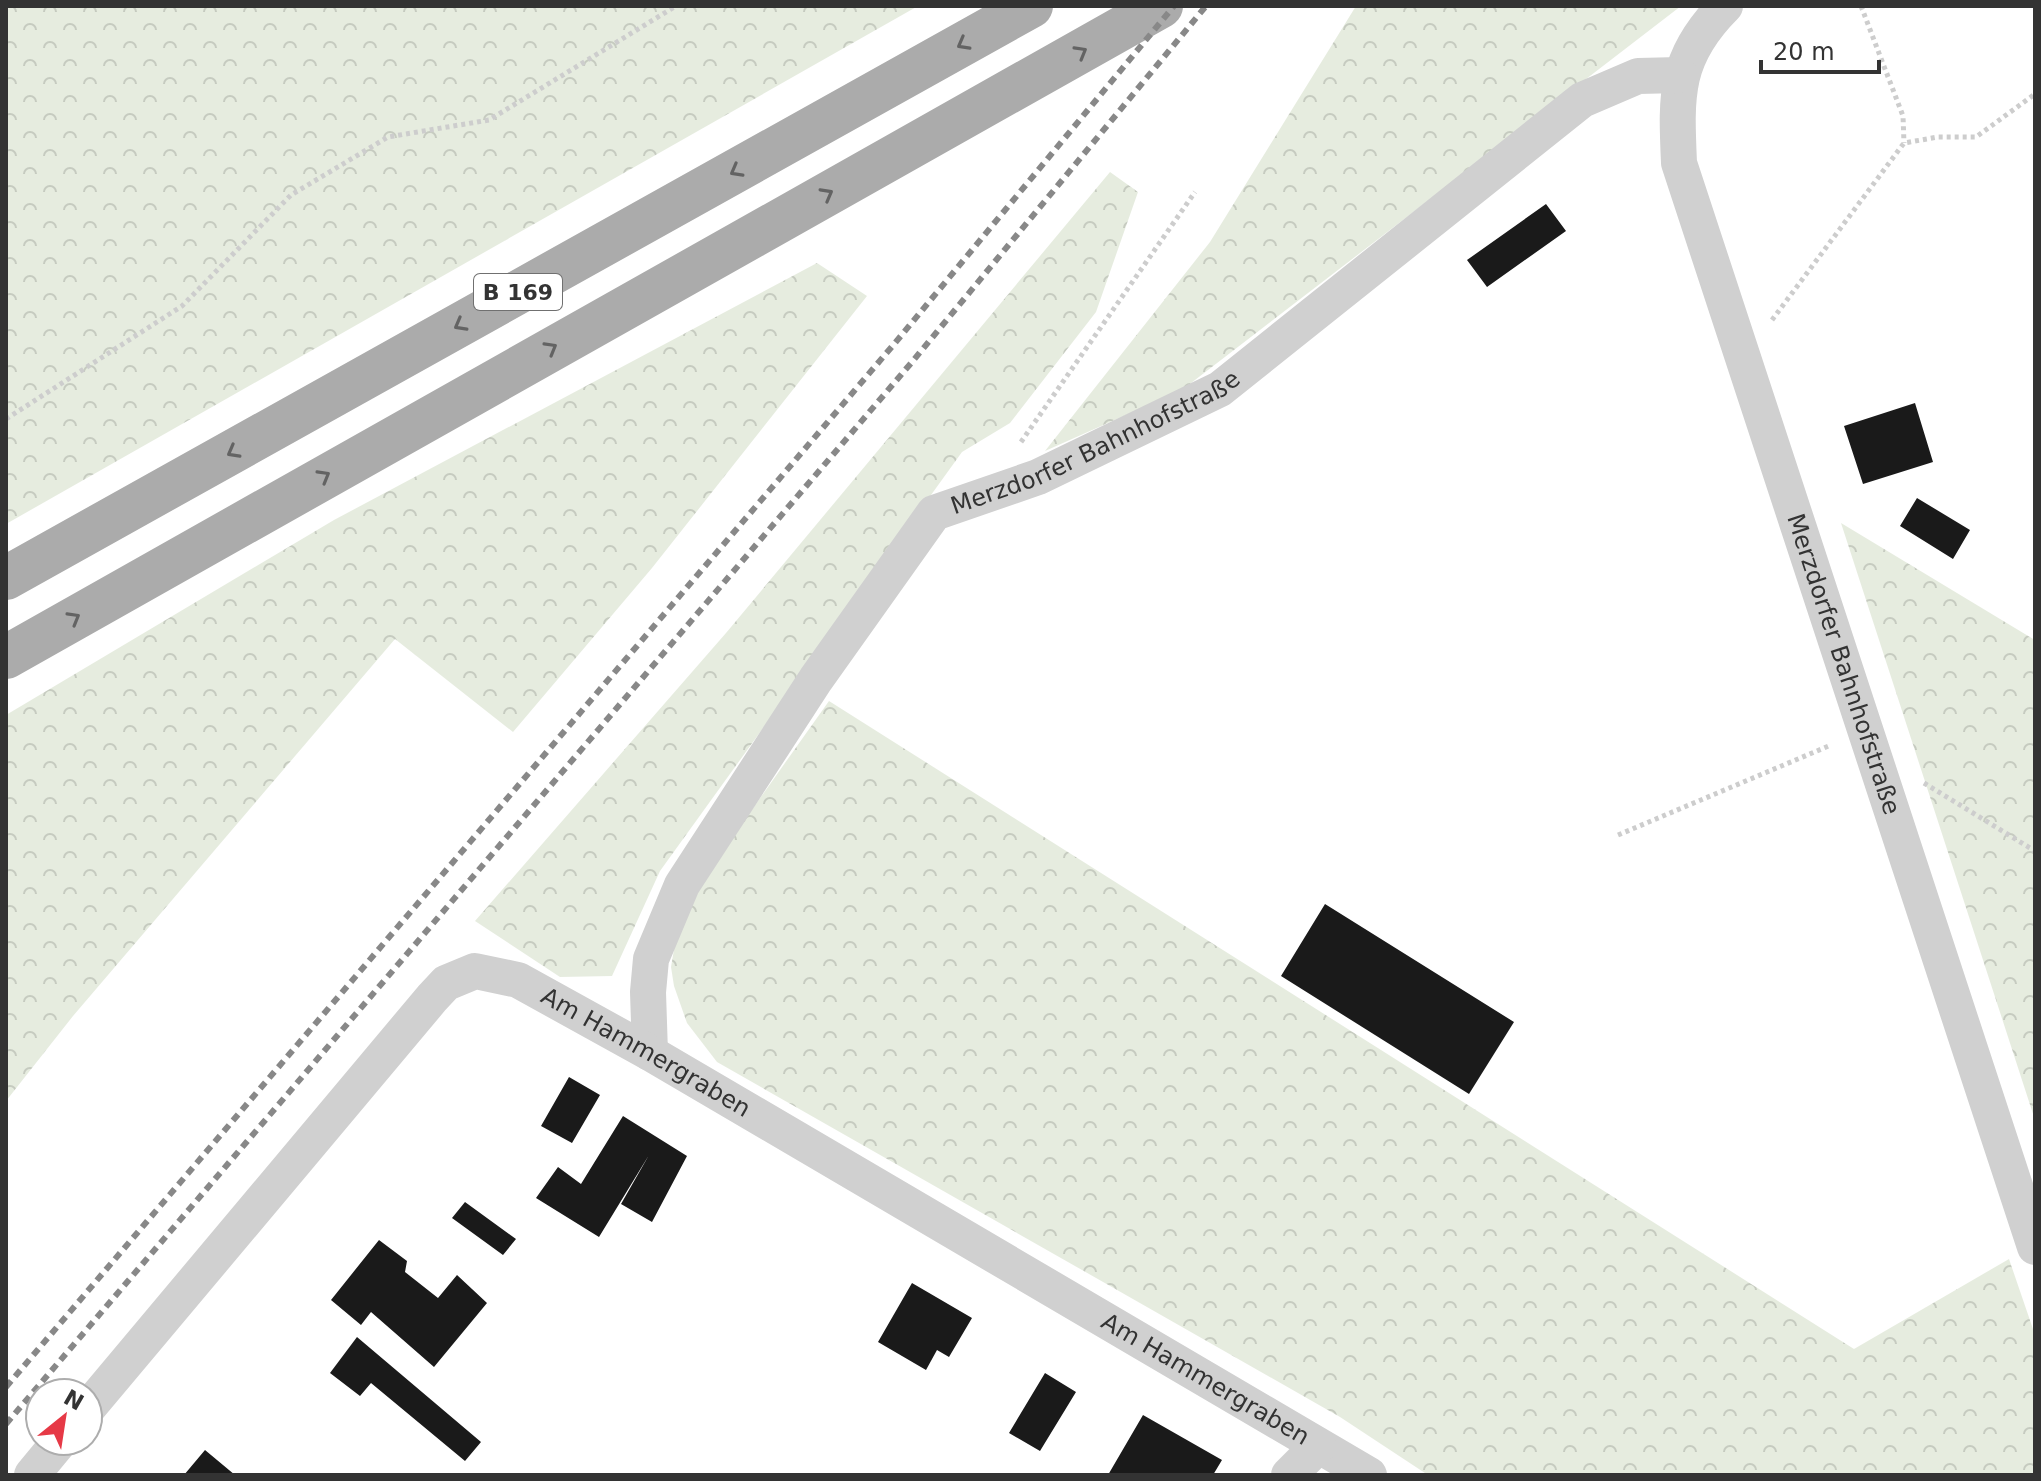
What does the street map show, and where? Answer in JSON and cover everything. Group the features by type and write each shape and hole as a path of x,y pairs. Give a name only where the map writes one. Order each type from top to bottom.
{"main road":[{"name":"B 169","path":"6,578 1031,6"},
{"name":"B 169","path":"6,657 677,276 1161,6"}],"street":[{"name":"Merzdorfer Bahnhofstraße","path":"1725,6 1694,44 1680,75 1679,163 2035,1247"},
{"name":"Merzdorfer Bahnhofstraße","path":"650,1053 648,992 651,959 682,885 816,679 934,513 1038,477 1220,389 1582,100 1638,76 1680,75"},
{"name":"Am Hammergraben","path":"104,1389 446,983 475,971 518,980 650,1053 1369,1475"},
{"name":"Am Hammergraben","path":"1289,1475 1318,1446"},
{"path":"32,1475 47,1457"}],"path":[{"path":"6,419 182,306 291,195 388,137 489,120 676,6"},
{"path":"1743,358 1904,143 1903,116 1861,6"},
{"path":"1904,143 1938,137 1976,137 2035,94"},
{"path":"1019,445 1195,192"},
{"path":"1618,835 1865,732"},
{"path":"1878,771 1910,775 2035,851"}],"green space":[{"path":"6,6 918,6 6,524"},
{"path":"1356,6 1681,6 1182,390 1045,451 1210,242"},
{"path":"1110,172 1138,192 1096,312 1010,423 962,452 660,871 612,976 560,977 475,921 726,633"},
{"path":"817,263 867,296 652,568 513,732 395,639 73,1016 6,1101 6,715 334,520"},
{"path":"1841,523 2035,640 2035,1120"},
{"path":"829,701 1854,1349 2009,1259 2035,1335 2035,1475 1428,1475 1340,1417 717,1062 687,1023 674,986 671,967 676,938 692,894"}],"building":[{"path":"1546,204 1566,231 1487,287 1467,260"},
{"path":"1915,403 1933,462 1863,484 1844,426"},
{"path":"1917,498 1970,530 1953,559 1900,526"},
{"path":"1325,904 1514,1022 1469,1094 1281,976"},
{"path":"569,1077 600,1095 572,1143 541,1126"},
{"path":"623,1116 687,1156 652,1222 621,1204 649,1155 599,1237 536,1198 558,1167 581,1184"},
{"path":"465,1202 516,1239 503,1255 452,1218"},
{"path":"379,1240 407,1261 405,1272 438,1298 457,1275 487,1303 434,1367 371,1312 361,1325 331,1300"},
{"path":"912,1283 972,1318 949,1357 937,1350 926,1370 878,1342"},
{"path":"357,1337 481,1442 465,1461 371,1383 360,1396 330,1373"},
{"path":"1045,1373 1076,1392 1040,1451 1009,1433"},
{"path":"1143,1415 1222,1460 1213,1475 1108,1475"},
{"path":"205,1450 235,1475 184,1475"}],"railway":[{"path":"6,1387 895,343 1174,6"},
{"path":"6,1424 912,362 1206,6"}]}
